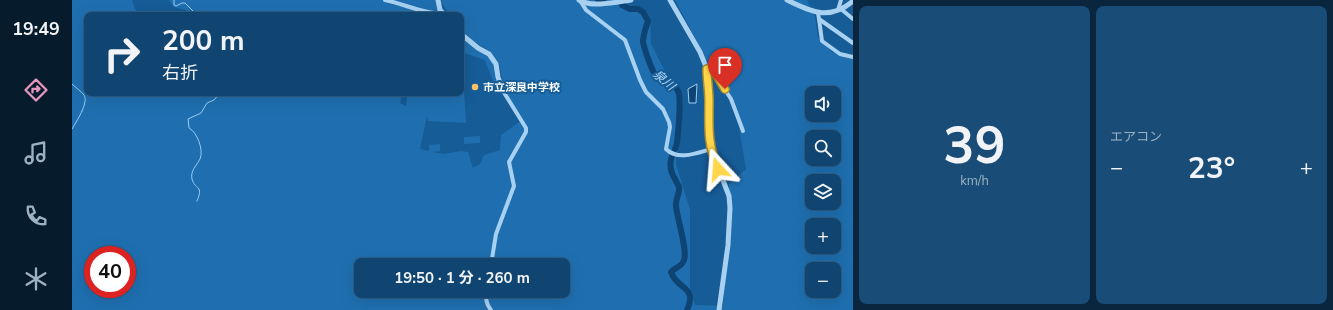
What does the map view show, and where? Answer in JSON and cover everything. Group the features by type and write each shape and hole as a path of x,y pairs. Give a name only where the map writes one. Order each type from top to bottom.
{"street":[{"path":"385,0 424,12"},
{"path":"438,0 442,12"},
{"path":"580,1 599,4 631,0"},
{"path":"670,0 700,52 707,69 709,138 711,149 729,196 730,208 728,245 719,310"},
{"path":"787,0 818,16 853,43"},
{"path":"840,10 841,0"},
{"path":"580,1 586,10 625,40 646,92 663,109 670,127 666,149 682,156 711,149"},
{"path":"818,16 840,10 853,1"},
{"path":"840,10 853,19"},
{"path":"818,16 822,41 840,54 853,57"},
{"path":"464,36 478,48 489,54 496,64 498,77 504,91 526,128 526,132 509,162 514,186 496,234 492,258"},
{"path":"707,69 714,71 731,99 743,130"},
{"path":"486,298 486,302 491,310"}],"shaded area":[{"path":"72,0 132,0 135,9 138,12 84,12 84,96 401,96 400,103 406,106 407,96 464,96 464,90 466,123 428,121 427,116 420,149 429,151 429,145 440,144 440,151 433,152 443,154 461,151 468,152 473,168 480,164 484,155 500,150 501,135 521,121 505,91 499,63 487,49 464,34 464,12 448,12 441,2 442,0 623,0 650,19 651,44 677,95 676,164 690,210 690,289 695,305 723,306 729,184 746,169 736,110 718,72 710,66 675,0 807,0 815,17 818,38 832,52 853,57 853,310 72,310"},
{"path":"169,0 436,0 440,12 192,12 174,7"},
{"path":"464,40 492,61 495,67 500,89 496,89 485,60 464,53"},
{"path":"697,84 696,103 689,103 688,89"},
{"path":"480,136 480,143 464,144 464,137"}],"waterway":[{"path":"174,0 174,5 176,6 185,3 194,12"},
{"name":"泉川","path":"598,0 603,0"},
{"name":"泉川","path":"622,5 630,9 638,9 643,12 648,21 643,42 652,70 656,75 671,83 678,91 680,101 677,143 675,149"},
{"path":"72,84 84,95"},
{"path":"72,129 85,103 84,96"},
{"path":"197,201 200,192 193,182 192,176 193,171 200,159 201,151 195,133 189,128 188,119 201,113 207,103 214,100 217,96"},
{"name":"泉川","path":"672,156 670,165 673,176 679,187 676,206 685,249 685,256 682,264 671,272 674,278 690,296 690,302 687,310"}],"place":[{"name":"市立深良中学校","path":"475,87"}],"route":[{"path":"718,169 714,160 709,138 707,69 714,71 725,89"}]}
